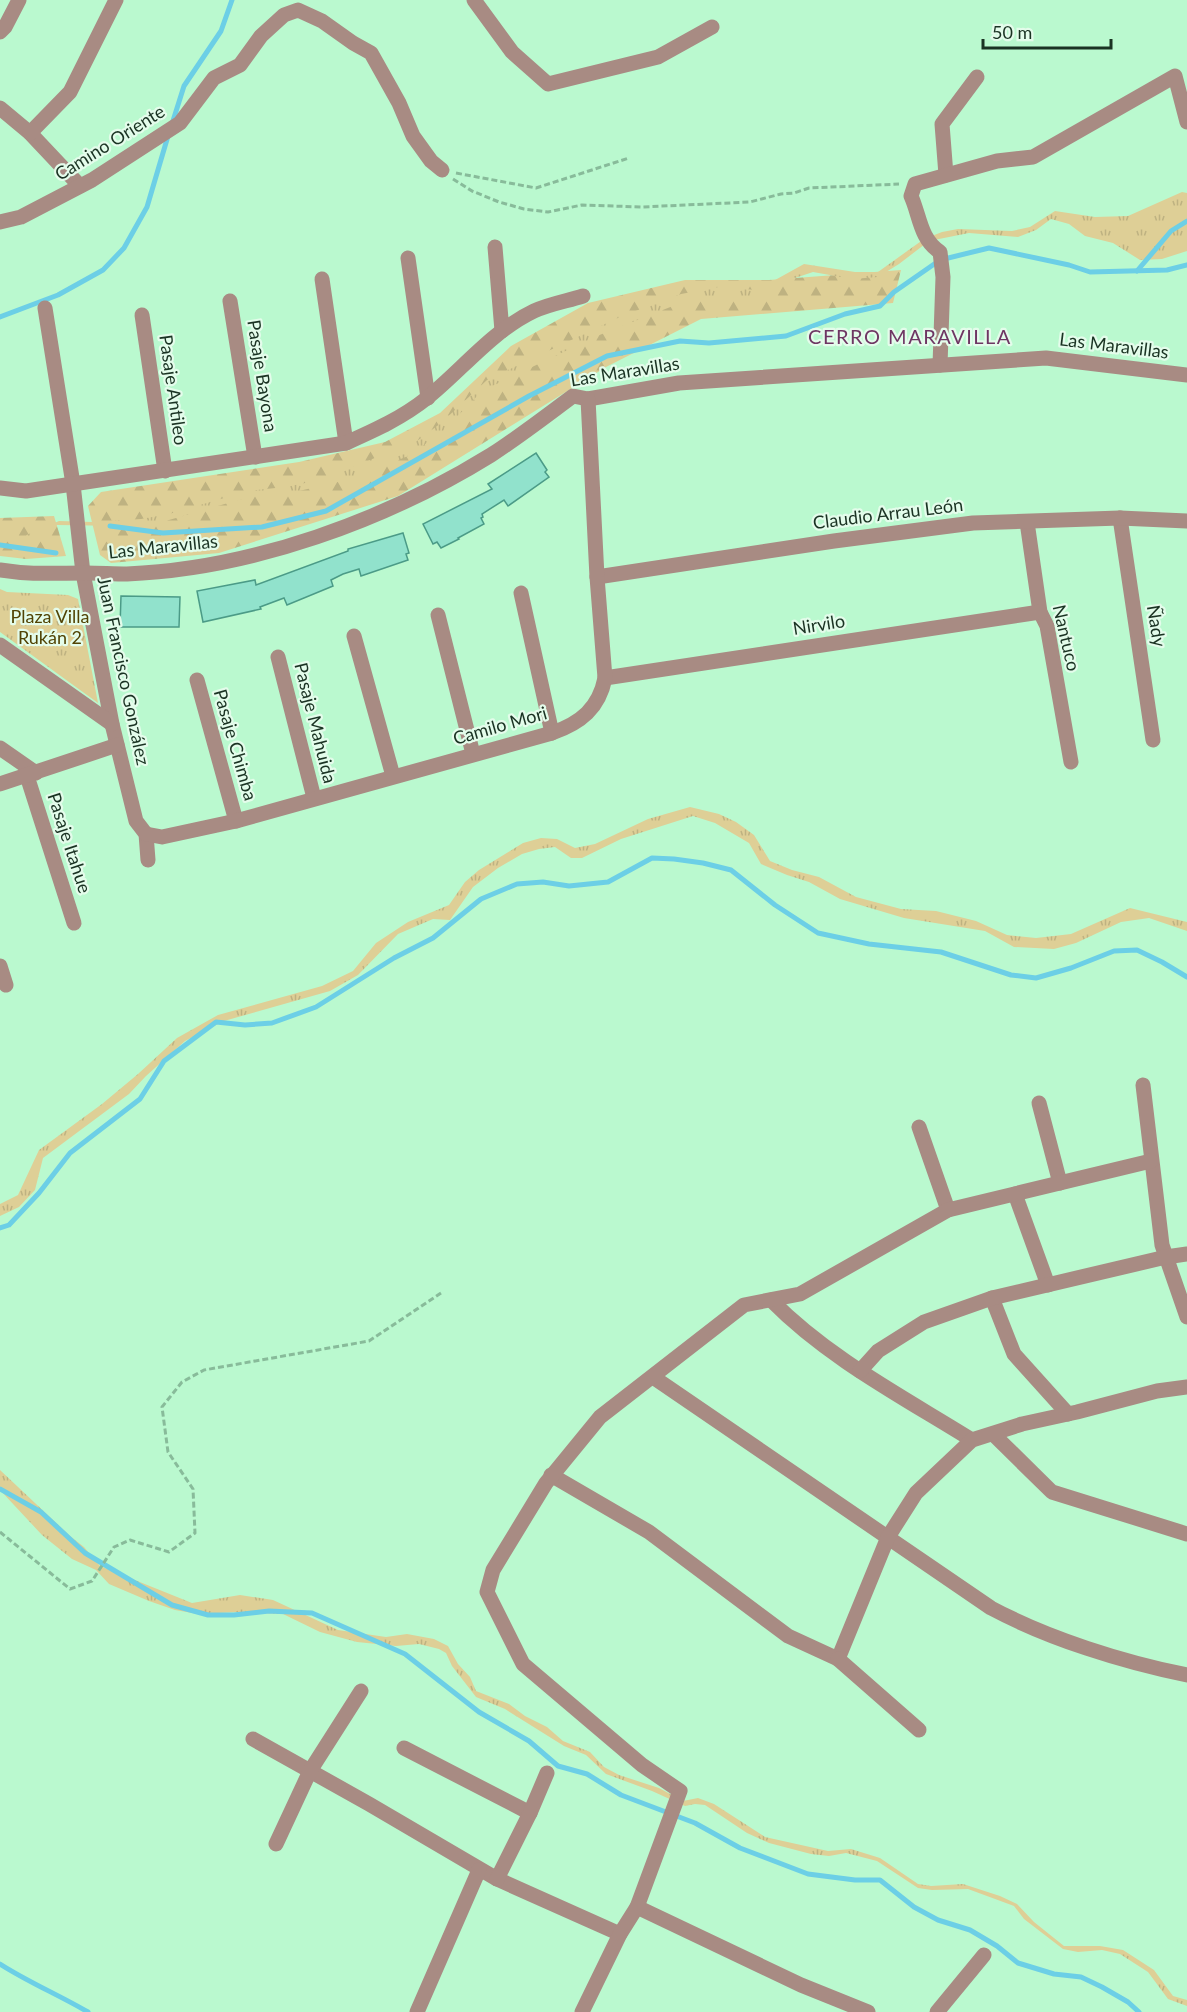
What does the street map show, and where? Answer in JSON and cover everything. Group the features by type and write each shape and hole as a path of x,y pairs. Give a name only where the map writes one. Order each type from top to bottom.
{"street":[{"path":"0,32 19,0"},
{"path":"30,133 70,92 116,0"},
{"path":"474,0 512,52 548,84 658,57 712,27"},
{"name":"Camino Oriente","path":"0,222 21,217 80,186 180,123 214,78 240,65 261,36 301,3 353,44 371,53 399,103 413,136 431,160 442,170"},
{"path":"940,365 943,277 939,252 930,246 923,233 919,213 911,196 915,184 998,161 1033,157 1175,76 1187,122"},
{"path":"946,176 942,124 976,77"},
{"path":"0,108 30,133 80,186"},
{"path":"495,247 502,331"},
{"path":"408,258 428,398"},
{"path":"322,279 346,442"},
{"path":"0,488 26,491 346,442 384,427 408,413 428,398 502,331 535,311 583,296"},
{"name":"Pasaje Bayona","path":"230,302 255,457"},
{"name":"Juan Francisco González","path":"45,308 83,573 117,745 136,821 146,834 147,860"},
{"name":"Pasaje Antileo","path":"142,315 165,471"},
{"name":"Las Maravillas","path":"0,570 35,575 127,574 217,562 261,553 344,527 402,503 458,475 494,453 573,396 588,399 679,383 1046,358 1187,375"},
{"name":"Camilo Mori","path":"146,834 162,837 236,820 552,733 592,710 602,692 605,678 597,577 588,399"},
{"name":"Claudio Arrau León","path":"597,577 973,523 1120,518 1187,521"},
{"name":"Ñady","path":"1120,518 1153,740"},
{"name":"Nantuco","path":"1027,522 1040,612 1047,626 1071,762"},
{"path":"521,593 552,733"},
{"name":"Nirvilo","path":"605,678 1040,612"},
{"path":"438,615 473,754"},
{"path":"354,636 393,777"},
{"path":"0,645 112,724"},
{"name":"Pasaje Mahuida","path":"278,657 314,798"},
{"name":"Pasaje Chimba","path":"197,680 236,820"},
{"path":"0,784 117,745"},
{"path":"0,747 31,774"},
{"name":"Pasaje Itahue","path":"31,774 74,923"},
{"path":"0,966 6,984"},
{"path":"1143,1085 1162,1245 1187,1317"},
{"path":"1038,1103 1060,1183"},
{"path":"919,1127 948,1210"},
{"path":"582,2012 620,1934 637,1907 680,1791 642,1765 523,1664 488,1592 493,1570 551,1475 600,1417 744,1305 800,1294 948,1210 1151,1161"},
{"path":"1015,1194 1048,1285"},
{"path":"860,1371 878,1351 924,1322 992,1298 1187,1254"},
{"path":"992,1298 1014,1354 1068,1414"},
{"path":"771,1300 795,1324 860,1371 972,1440"},
{"path":"653,1377 991,1608 1019,1623 1138,1666 1187,1676"},
{"path":"838,1659 888,1537 916,1493 972,1440 1022,1424 1157,1391 1187,1387"},
{"path":"993,1434 1052,1492 1187,1534"},
{"path":"551,1475 649,1532 788,1636 838,1659 919,1730"},
{"path":"276,1844 310,1771 361,1691"},
{"path":"253,1740 479,1870 620,1934"},
{"path":"404,1748 530,1813"},
{"path":"497,1879 530,1813 546,1773"},
{"path":"417,2012 479,1870"},
{"path":"637,1907 801,1985 868,2012"},
{"path":"937,2012 984,1955"}],"path":[{"path":"442,170 536,188 629,158"},
{"path":"442,170 472,191 499,202 524,209 548,212 582,205 642,207 750,202 809,188 915,184"},
{"path":"0,1532 70,1589 92,1581 114,1547 130,1540 169,1552 195,1533 193,1489 168,1452 162,1407 182,1382 204,1370 369,1341 441,1293"}],"green space":[{"path":"1182,192 1187,193 1187,251 1162,259 1140,260 1113,243 1085,236 1069,224 1051,219 1036,230 1018,237 969,233 929,241 878,277 852,279 813,272 789,280 755,300 717,296 683,302 597,336 482,391 441,433 408,456 354,478 299,491 249,497 162,522 124,526 57,525 27,541 0,540 0,535 22,537 59,521 93,522 141,519 169,514 248,491 320,480 417,441 441,423 487,380 622,316 681,294 719,287 757,290 804,264 855,272 878,272 924,239 942,232 958,229 1012,231 1030,227 1055,211 1095,217 1128,216"},
{"path":"901,270 893,303 701,319 606,367 398,496 219,553 111,563 100,555 88,506 101,492 299,462 385,442 440,413 511,346 588,303 685,280 769,280"},
{"path":"54,516 66,556 26,559 0,556 0,518"},
{"name":"Plaza Villa Rukán 2","path":"0,589 7,592 68,595 78,599 98,703 0,632"},
{"path":"690,807 719,814 736,822 754,835 770,861 819,877 856,897 901,909 936,911 976,921 1007,935 1036,938 1071,934 1130,908 1187,922 1187,931 1149,918 1121,922 1076,943 1054,949 1014,947 985,931 904,918 840,899 809,882 761,864 749,843 715,823 693,816 621,839 582,858 571,858 555,847 539,849 522,854 473,887 450,920 433,919 398,934 358,975 330,991 224,1021 185,1041 129,1094 43,1158 35,1190 19,1207 0,1216 0,1204 18,1195 39,1150 102,1104 177,1038 218,1015 322,986 353,971 376,943 408,922 449,905 465,882 479,870 523,843 541,838 557,839 575,848 595,844 648,819"},
{"path":"0,1470 84,1547 100,1566 192,1603 240,1595 273,1600 338,1630 386,1637 407,1634 434,1639 448,1646 458,1664 470,1677 476,1691 509,1704 525,1716 547,1727 563,1741 590,1752 604,1767 619,1775 659,1788 683,1801 698,1798 714,1804 765,1837 828,1851 851,1849 880,1858 918,1884 931,1886 963,1884 1000,1896 1017,1904 1034,1922 1064,1946 1100,1946 1123,1950 1154,1970 1173,1996 1187,2000 1187,2006 1168,1999 1148,1972 1120,1954 1102,1950 1078,1952 1063,1949 1024,1919 1014,1906 968,1889 918,1888 877,1861 846,1853 829,1856 811,1854 769,1843 747,1833 705,1805 685,1806 606,1774 586,1755 564,1746 505,1709 476,1697 452,1666 446,1653 439,1649 419,1644 396,1646 357,1642 320,1632 283,1614 239,1612 198,1614 175,1610 109,1584 96,1570 72,1559 42,1535 0,1490"}],"building":[{"path":"536,453 549,477 508,506 504,500 482,514 484,524 459,539 441,548 437,542 433,544 423,524 492,489 488,484"},
{"path":"403,533 409,553 406,554 408,560 361,576 359,569 343,574 331,580 333,586 287,605 284,598 260,607 261,609 203,622 197,591 255,580 256,585 348,551 348,549"},
{"path":"121,596 180,597 179,627 120,627"}],"waterway":[{"path":"172,124 184,86 221,31 232,0"},
{"path":"0,317 58,295 103,270 124,248 147,207 168,136"},
{"path":"1137,271 1171,231 1187,221"},
{"path":"110,526 163,533 262,527 326,511 529,396 607,356 680,341 709,343 786,336 845,314 880,306 894,292 940,260 989,248 1069,265 1090,272 1167,270 1187,265"},
{"path":"0,545 56,553"},
{"path":"0,1228 9,1225 39,1193 70,1153 140,1099 164,1061 216,1022 245,1025 272,1023 316,1007 394,958 433,938 481,899 517,884 543,882 569,886 608,882 652,858 703,863 731,870 775,905 818,933 869,944 941,952 1011,975 1036,978 1071,968 1114,951 1137,950 1187,977"},
{"path":"0,1489 41,1512 85,1553 172,1605 208,1615 269,1611 312,1613 405,1654 479,1712 529,1741 558,1766 587,1774 621,1795 695,1823 740,1848 808,1874 855,1880 880,1880 914,1907 938,1920 970,1930 997,1946 1018,1963 1054,1974 1081,1977 1128,2002 1139,2012"},
{"path":"0,1964 88,2012"}],"district":[{"name":"CERRO MARAVILLA","path":"910,337"}]}
